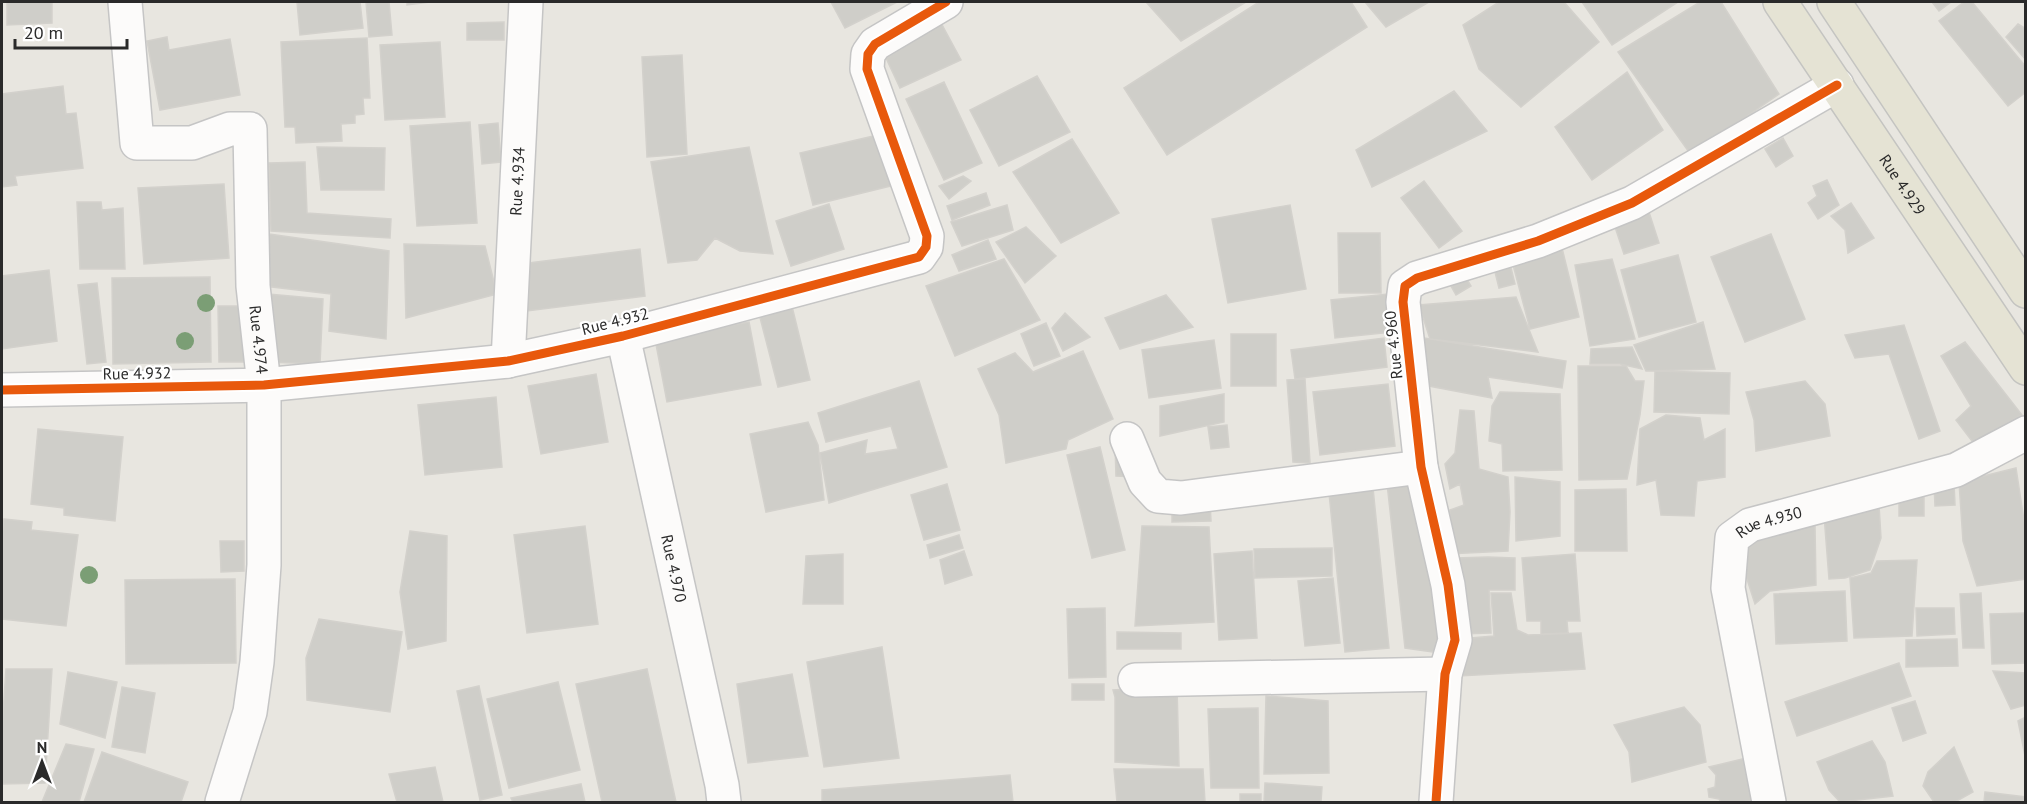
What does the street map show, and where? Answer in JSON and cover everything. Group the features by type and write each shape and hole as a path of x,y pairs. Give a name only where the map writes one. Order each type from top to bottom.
{"main road":[{"name":"Rue 4.929","path":"1780,2 2025,368"},
{"path":"1834,2 2025,291"}],"street":[{"name":"Rue 4.974","path":"125,2 137,143 192,143 230,129 250,129 253,286 264,385 264,565 257,662 250,712 222,802"},
{"name":"Rue 4.934","path":"508,361 526,2"},
{"name":"Rue 4.932","path":"2,390 264,385 508,361 623,336 919,257 926,247 927,236 867,69 868,54 875,44 946,2"},
{"name":"Rue 4.960","path":"1436,802 1445,674 1455,640 1448,585 1420,467 1403,302 1406,286 1417,278 1538,241 1632,203 1837,85"},
{"name":"Rue 4.970","path":"623,336 724,802"},
{"name":"Rue 4.930","path":"1769,802 1728,588 1732,538 1750,525 1956,470 2025,433"},
{"path":"1127,439 1145,482 1158,496 1181,498 1420,467"},
{"path":"1135,680 1445,674"}],"building":[{"path":"7,2 52,2 52,23 7,25"},
{"path":"297,2 360,2 363,28 300,35"},
{"path":"366,2 389,2 392,35 369,37"},
{"path":"407,2 430,2 407,5"},
{"path":"831,2 897,2 845,28"},
{"path":"1146,2 1246,2 1181,41"},
{"path":"1259,2 1351,2 1367,27 1167,155 1124,88"},
{"path":"1365,2 1429,2 1386,27"},
{"path":"1499,2 1564,2 1599,42 1521,107 1479,69 1463,25"},
{"path":"1582,2 1678,2 1612,45"},
{"path":"1700,2 1721,2 1779,94 1691,155 1618,52"},
{"path":"1932,2 1951,2 1939,11"},
{"path":"1964,2 1972,2 2026,67 2026,92 2008,106 1939,21"},
{"path":"940,21 961,60 900,88 886,58"},
{"path":"504,22 504,40 467,40 467,23"},
{"path":"2018,24 2026,29 2026,60 2006,37"},
{"path":"167,37 169,50 230,39 240,95 160,110 147,41"},
{"path":"367,38 370,98 363,98 364,114 355,115 355,123 341,124 342,141 296,143 295,127 285,127 281,42"},
{"path":"440,42 445,117 385,120 380,45"},
{"path":"682,55 687,154 647,157 642,57"},
{"path":"1627,72 1663,130 1592,180 1555,127"},
{"path":"1037,76 1070,132 999,166 970,110"},
{"path":"944,82 982,163 944,180 906,99"},
{"path":"63,86 66,114 76,113 83,168 15,176 17,185 2,187 2,94"},
{"path":"1454,91 1487,131 1372,187 1356,150"},
{"path":"470,122 477,223 417,226 410,126"},
{"path":"498,123 501,162 482,164 479,125"},
{"path":"878,135 891,186 813,205 800,153"},
{"path":"1783,138 1793,156 1776,167 1765,149"},
{"path":"1072,139 1119,213 1061,243 1013,172"},
{"path":"317,147 385,148 384,190 321,190"},
{"path":"749,147 773,254 740,251 715,238 697,260 668,263 651,162"},
{"path":"305,162 307,213 391,219 390,238 271,231 269,163"},
{"path":"963,176 971,181 949,199 939,186"},
{"path":"1827,180 1839,205 1818,219 1808,203 1817,196 1813,186"},
{"path":"1424,181 1462,231 1439,248 1401,198"},
{"path":"224,184 229,258 144,264 138,188"},
{"path":"986,193 990,205 952,220 947,206"},
{"path":"77,202 101,202 102,210 123,208 125,269 80,269"},
{"path":"1851,203 1874,238 1848,253 1845,230 1831,216"},
{"path":"829,204 844,249 791,266 776,221"},
{"path":"1007,205 1013,230 962,246 951,222"},
{"path":"1290,205 1306,289 1228,303 1212,219"},
{"path":"1648,209 1659,243 1624,254 1613,221"},
{"path":"1026,227 1056,256 1025,283 996,242"},
{"path":"1338,233 1380,233 1381,293 1339,293"},
{"path":"269,234 389,251 386,339 329,331 331,294 264,286"},
{"path":"1771,234 1805,319 1745,342 1711,257"},
{"path":"988,240 996,259 959,271 952,255"},
{"path":"404,244 485,246 497,294 406,318"},
{"path":"1562,248 1579,317 1530,329 1512,261"},
{"path":"640,249 645,296 527,311 521,264"},
{"path":"1678,255 1696,322 1639,337 1621,270"},
{"path":"1004,259 1040,320 955,356 926,286"},
{"path":"1612,259 1635,339 1590,346 1575,265"},
{"path":"1510,264 1515,284 1499,288 1494,268"},
{"path":"49,270 57,341 2,349 2,276"},
{"path":"210,277 211,362 113,364 112,278"},
{"path":"1466,278 1471,286 1456,295 1451,286"},
{"path":"97,283 106,362 87,364 78,285"},
{"path":"268,294 323,299 320,364 267,362"},
{"path":"789,294 810,380 778,387 756,302"},
{"path":"1388,294 1392,332 1335,338 1331,300"},
{"path":"1166,295 1193,327 1120,349 1105,318"},
{"path":"1516,297 1538,352 1430,339 1419,305"},
{"path":"218,306 245,306 246,362 219,362"},
{"path":"1065,313 1090,337 1063,351 1052,328"},
{"path":"749,322 761,385 667,402 655,339"},
{"path":"1703,322 1715,369 1646,371 1634,345"},
{"path":"1046,323 1060,356 1034,366 1021,334"},
{"path":"1904,325 1940,431 1919,439 1889,354 1855,358 1845,335"},
{"path":"1231,334 1276,334 1276,386 1231,386"},
{"path":"1384,338 1387,367 1295,379 1291,350"},
{"path":"1424,338 1566,361 1562,388 1488,377 1492,398 1429,386"},
{"path":"1214,340 1221,388 1149,398 1142,350"},
{"path":"1965,342 2022,415 1993,431 1975,445 1956,420 1971,406 1941,356"},
{"path":"1632,347 1642,369 1620,364 1590,364 1591,349"},
{"path":"1083,351 1113,419 1068,440 1066,449 1006,463 999,415 978,369 1015,353 1033,372"},
{"path":"1578,366 1626,366 1635,381 1644,381 1640,415 1627,479 1579,480"},
{"path":"1655,371 1730,373 1729,414 1654,412"},
{"path":"596,374 608,442 541,454 528,386"},
{"path":"1305,379 1310,463 1293,462 1287,380"},
{"path":"919,381 947,467 829,503 820,453 867,440 865,454 898,449 891,426 826,442 818,413"},
{"path":"1805,381 1825,404 1830,436 1756,451 1754,420 1746,392"},
{"path":"1388,384 1395,446 1320,455 1313,392"},
{"path":"1500,392 1560,394 1562,470 1503,471 1502,444 1489,441 1492,406"},
{"path":"1224,394 1224,422 1160,436 1160,406"},
{"path":"496,397 502,467 425,475 418,405"},
{"path":"1460,410 1474,411 1479,469 1508,477 1510,512 1508,551 1447,554 1450,510 1464,505 1460,484 1450,489 1445,464 1455,453"},
{"path":"1666,415 1700,418 1704,440 1725,429 1725,477 1697,481 1694,516 1661,515 1656,480 1637,485 1640,429"},
{"path":"808,422 818,445 824,500 766,512 750,434"},
{"path":"1227,425 1229,447 1211,449 1208,427"},
{"path":"38,429 123,437 115,521 64,515 64,508 31,504"},
{"path":"1115,445 1136,477 1116,476"},
{"path":"1100,447 1125,550 1092,558 1067,455"},
{"path":"2016,468 2026,533 2026,579 1977,586 1963,541 1959,482"},
{"path":"1414,469 1448,654 1405,648 1386,474"},
{"path":"1515,477 1560,482 1560,536 1516,541"},
{"path":"1372,478 1389,648 1345,652 1328,483"},
{"path":"1954,483 1955,505 1935,506 1934,484"},
{"path":"947,484 960,530 924,540 911,495"},
{"path":"1626,489 1627,551 1575,551 1575,490"},
{"path":"1899,491 1924,491 1924,516 1899,516"},
{"path":"1210,503 1211,521 1172,522 1172,505"},
{"path":"1879,505 1881,538 1870,570 1845,578 1829,579 1824,515"},
{"path":"4,519 32,522 31,530 78,535 66,626 2,619"},
{"path":"1815,525 1816,585 1770,591 1755,604 1744,570 1750,530"},
{"path":"585,526 598,624 527,633 514,535"},
{"path":"1142,526 1209,527 1214,622 1135,626"},
{"path":"410,531 447,536 446,641 408,649 400,592"},
{"path":"959,535 963,548 930,558 927,545"},
{"path":"220,541 244,541 244,571 221,572"},
{"path":"1332,548 1332,576 1255,578 1254,549"},
{"path":"964,551 972,575 945,584 940,560"},
{"path":"1252,551 1257,638 1219,640 1214,554"},
{"path":"843,554 843,604 803,604 806,556"},
{"path":"1575,554 1580,621 1567,621 1568,633 1541,634 1541,621 1527,621 1522,558"},
{"path":"1456,558 1515,558 1515,590 1489,590 1491,633 1459,634"},
{"path":"1917,560 1912,636 1854,638 1850,578 1871,573 1877,561"},
{"path":"1333,578 1340,643 1305,646 1298,581"},
{"path":"235,579 236,663 126,664 125,580"},
{"path":"1845,591 1847,641 1776,644 1774,594"},
{"path":"1491,593 1511,593 1517,630 1528,635 1581,633 1585,669 1459,676 1459,639 1494,636"},
{"path":"1981,593 1984,648 1963,648 1960,594"},
{"path":"1105,608 1106,677 1069,678 1067,609"},
{"path":"1916,608 1954,608 1955,634 1917,636"},
{"path":"2026,613 2026,663 1992,664 1990,614"},
{"path":"319,619 402,632 390,712 307,700 306,658"},
{"path":"1117,632 1181,633 1181,649 1117,649"},
{"path":"1957,639 1958,666 1906,667 1906,640"},
{"path":"882,647 899,758 824,767 807,662"},
{"path":"1899,663 1911,696 1797,736 1785,702"},
{"path":"6,669 52,669 45,783 2,784 2,729"},
{"path":"647,669 676,802 602,802 576,684"},
{"path":"1993,671 2026,673 2026,705 2011,709"},
{"path":"68,672 117,682 105,738 60,724"},
{"path":"792,674 808,756 748,763 737,684"},
{"path":"558,682 580,770 509,788 487,699"},
{"path":"1072,684 1104,684 1104,700 1072,700"},
{"path":"479,686 502,795 480,800 457,691"},
{"path":"1177,686 1179,766 1115,762 1115,697 1113,690"},
{"path":"122,687 155,693 145,753 112,747"},
{"path":"1266,696 1328,701 1329,773 1264,774"},
{"path":"1915,701 1926,733 1903,741 1892,708"},
{"path":"1684,707 1700,725 1706,762 1632,782 1629,752 1614,725"},
{"path":"1258,708 1259,788 1211,788 1208,709"},
{"path":"2026,717 2026,761 2018,721"},
{"path":"1872,741 1885,762 1893,796 1840,802 1829,790 1817,762"},
{"path":"66,744 94,749 79,802 42,802"},
{"path":"1954,747 1973,792 1955,802 1934,802 1923,786 1928,772"},
{"path":"102,752 188,782 181,802 84,802"},
{"path":"1751,757 1761,799 1721,802 1719,799 1709,797 1708,789 1715,787 1716,775 1709,767"},
{"path":"435,767 443,802 397,802 389,774"},
{"path":"1114,769 1203,769 1205,802 1117,802"},
{"path":"1010,775 1013,802 822,802 822,790"},
{"path":"1265,783 1322,787 1321,802 1264,802"},
{"path":"581,784 585,802 513,802 511,798"},
{"path":"1985,792 2026,797 2026,802 1984,802"},
{"path":"1240,794 1261,794 1261,802 1240,802"}],"cycle path":[{"path":"2,390 264,385 508,361 623,336 919,257 926,247 927,236 867,69 868,54 875,44 946,2"},
{"path":"1436,802 1445,674 1455,640 1448,585 1421,467 1403,302 1405,286 1417,278 1538,241 1632,203 1837,85"}]}
